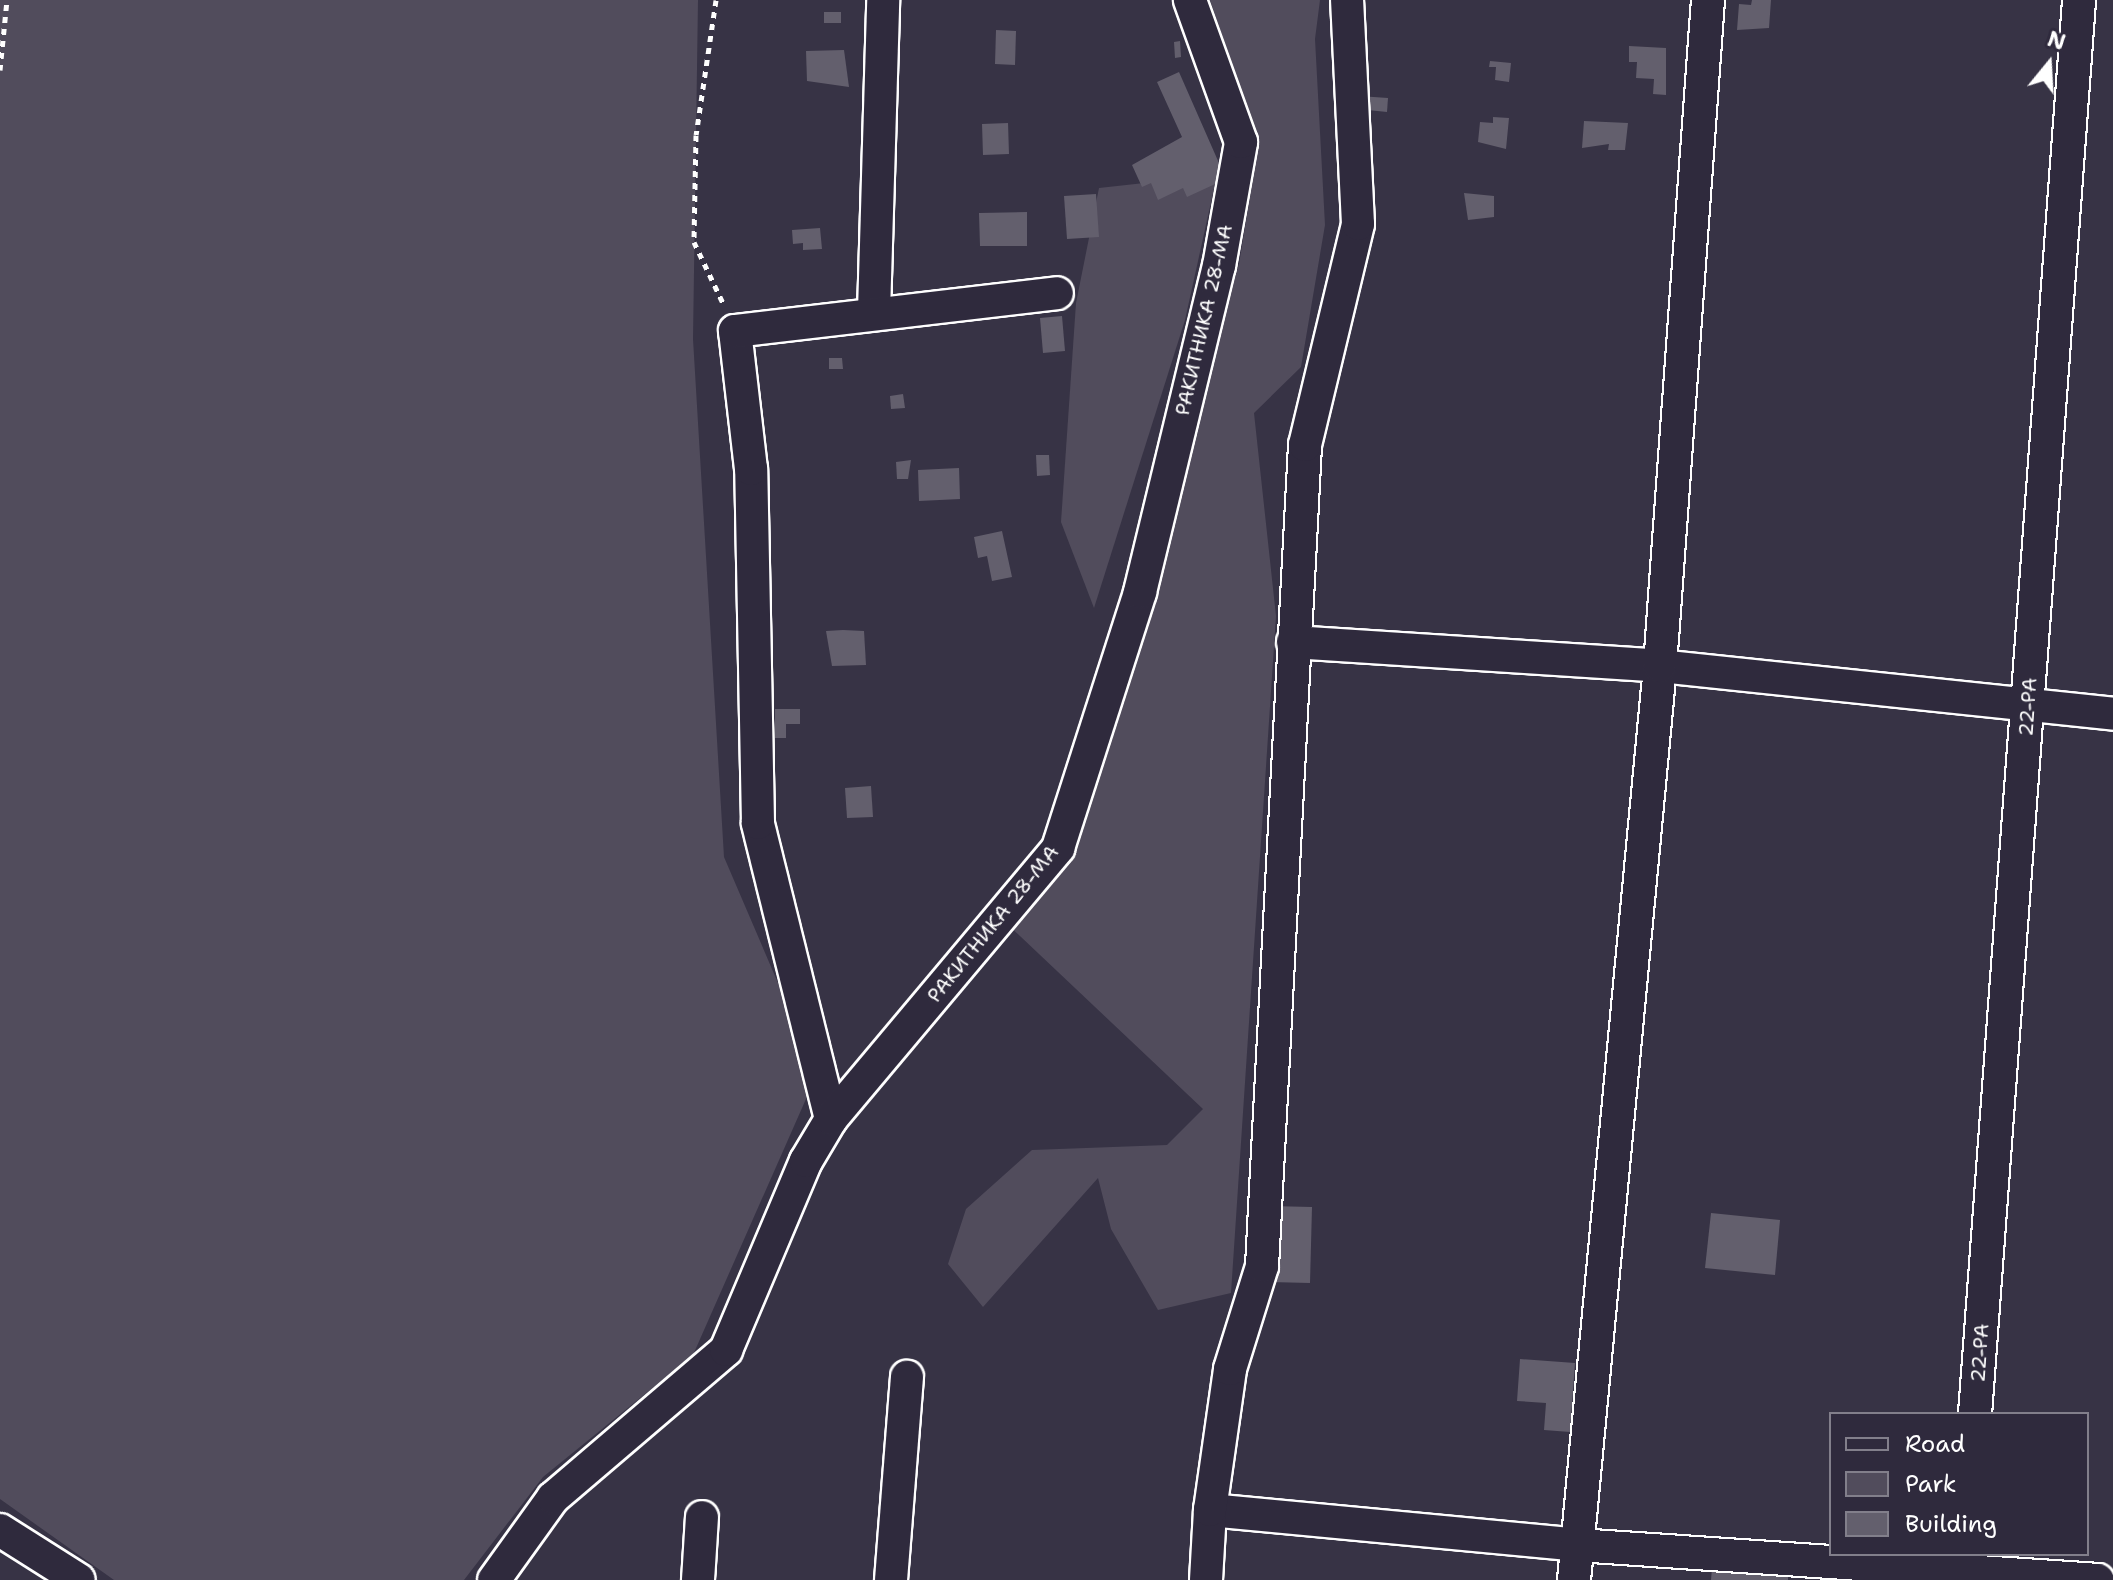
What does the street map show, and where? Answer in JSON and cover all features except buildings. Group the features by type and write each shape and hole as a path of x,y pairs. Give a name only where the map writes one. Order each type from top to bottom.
{"street":[{"path":"874,312 883,0"},
{"name":"РАКИТНИКА 28-МА","path":"494,1580 553,1498 726,1350 806,1161 831,1119 1058,848 1140,592 1219,266 1241,142 1190,0"},
{"path":"1206,1580 1210,1510 1230,1369 1262,1266 1305,445 1358,224 1347,0"},
{"path":"1574,1580 1660,666 1708,0"},
{"name":"22-РА","path":"1975,1412 2079,0"},
{"path":"831,1119 758,823 751,469 735,331 874,312 1057,293"},
{"path":"1293,642 1660,666 2113,714"},
{"path":"891,1580 907,1377"},
{"path":"1210,1510 1577,1545 1964,1568 2098,1580"},
{"path":"698,1580 702,1517"},
{"path":"0,1530 79,1580"}],"path":[{"path":"0,70 7,0"},
{"path":"716,0 696,135 694,242 735,331"}],"green space":[{"path":"0,0 698,0 693,339 724,857 817,1074 693,1355 543,1477 464,1580 114,1580 0,1499"},
{"path":"1210,0 1320,0 1315,39 1325,225 1301,367 1254,413 1276,616 1231,1293 1158,1310 1111,1229 1098,1178 983,1307 948,1264 966,1209 1032,1150 1167,1145 1203,1109 1004,921 1063,852 1239,264 1259,142"},
{"path":"1217,175 1185,320 1094,608 1061,522 1076,303 1099,188"}]}
